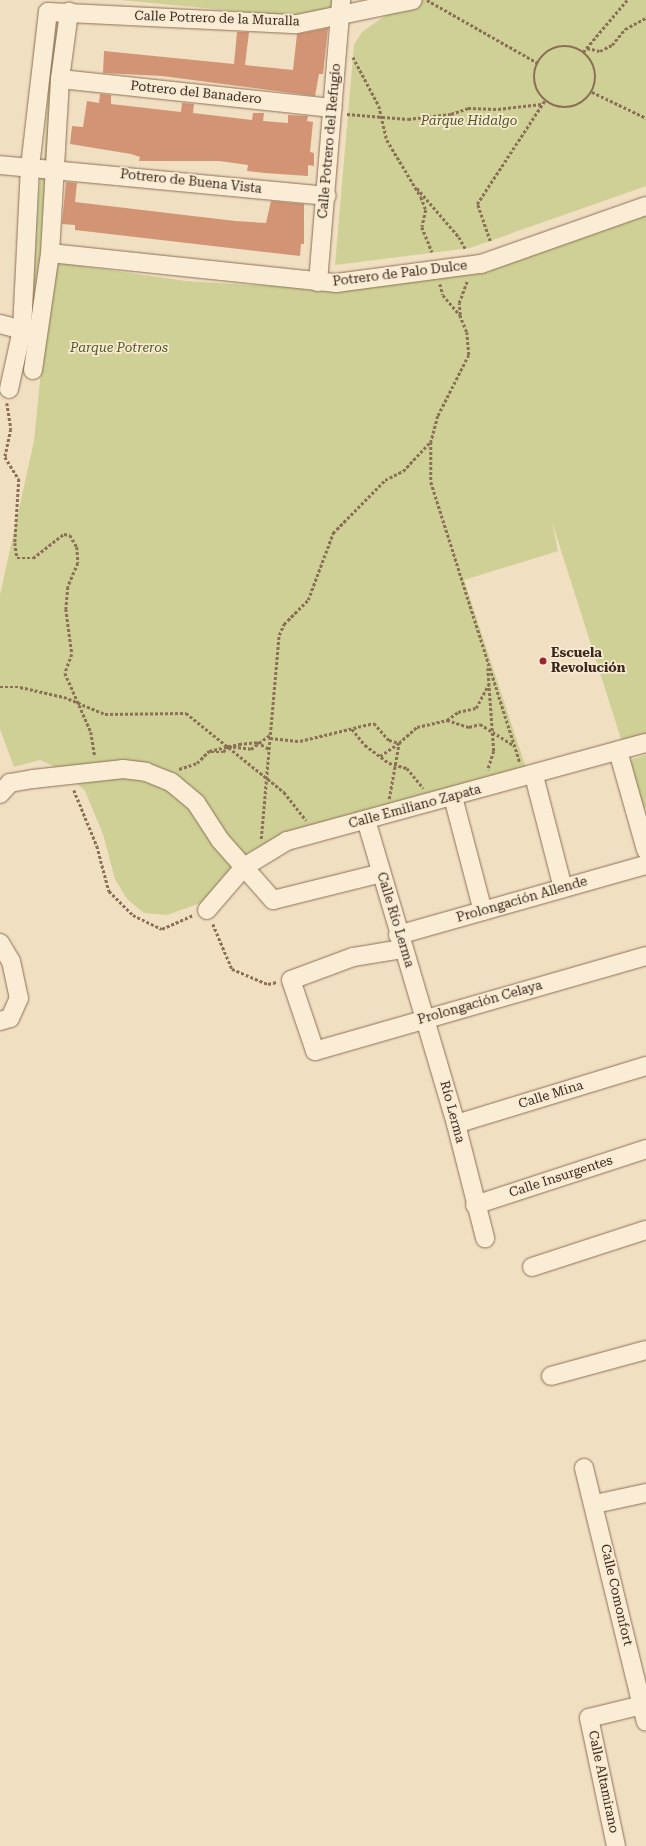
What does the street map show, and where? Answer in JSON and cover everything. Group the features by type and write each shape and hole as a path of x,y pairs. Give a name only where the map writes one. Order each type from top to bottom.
{"street":[{"name":"Calle Potrero de la Muralla","path":"30,167 48,12 297,24 341,8 413,0"},
{"name":"Calle Potrero del Refugio","path":"318,282 327,196 340,111 341,8"},
{"path":"33,370 40,334 50,253 60,79 69,12"},
{"name":"Potrero del Banadero","path":"60,79 340,111"},
{"name":"Potrero de Buena Vista","path":"0,165 55,169 327,196"},
{"path":"9,389 22,330 30,167"},
{"name":"Potrero de Palo Dulce","path":"50,253 318,282 481,264 646,206"},
{"path":"0,324 40,334"},
{"name":"Calle Emiliano Zapata","path":"207,910 244,867 261,854 287,841 531,777 646,743"},
{"path":"618,751 646,850"},
{"path":"0,794 10,783 123,769 160,778 196,802 220,840 273,900 328,885 381,873"},
{"path":"531,777 563,888"},
{"path":"445,799 483,911"},
{"name":"Calle Río Lerma","path":"366,820 400,942 425,1019"},
{"name":"Prolongación Allende","path":"291,980 483,911 646,865"},
{"path":"0,943 11,961 19,998 10,1018 0,1021"},
{"name":"Prolongación Celaya","path":"291,980 315,1051 646,956"},
{"name":"Río Lerma","path":"425,1019 456,1124 475,1205 485,1238"},
{"name":"Calle Mina","path":"456,1124 646,1066"},
{"name":"Calle Insurgentes","path":"475,1205 646,1149"},
{"path":"532,1267 646,1230"},
{"path":"551,1376 646,1350"},
{"name":"Calle Comonfort","path":"584,1468 595,1504 644,1704 646,1722"},
{"path":"595,1504 646,1493"},
{"name":"Calle Altamirano","path":"616,1846 589,1718 644,1704"}],"path":[{"path":"426,0 538,63"},
{"path":"583,52 627,0"},
{"path":"587,48 600,51 612,45 625,29 646,18"},
{"path":"563,46 583,52 595,71 592,92 570,108 545,100 535,83 538,63 544,55 563,46"},
{"path":"353,52 353,59 379,106 380,119 387,140 414,185 426,210 422,227 432,252"},
{"path":"592,92 646,118"},
{"path":"490,241 477,204 545,100"},
{"path":"340,111 380,119 433,118 468,108 498,109 542,104"},
{"path":"414,185 459,237 464,248"},
{"path":"468,275 459,303 460,315 467,332 469,355 446,398 431,442 431,482 487,664 515,746 531,777"},
{"path":"439,276 443,295 460,315"},
{"path":"9,389 6,401 11,429 5,457 19,479 14,543 17,558 33,558 64,534 70,535 78,547 78,563 68,587 66,609 72,654 64,673 80,705 91,732 95,758 106,771"},
{"path":"261,854 277,640 284,624 308,600 333,533 385,480 403,471 431,442"},
{"path":"486,789 494,751 487,664"},
{"path":"380,756 399,743 417,727 447,720 458,712 476,708 488,685"},
{"path":"0,687 20,687 64,697 80,705 113,715 186,713 284,792 316,833"},
{"path":"447,720 469,727 480,724 515,746"},
{"path":"270,738 300,741 374,723 389,740 399,743"},
{"path":"352,728 362,743 397,767 409,770 445,799"},
{"path":"228,746 252,749 270,734"},
{"path":"160,778 197,763 209,752 228,746 259,743 269,749"},
{"path":"391,814 389,796 397,767 399,743"},
{"path":"67,776 97,846 109,891 133,915 162,929 207,910 232,969 268,984 291,980"}],"green space":[{"path":"120,0 332,0 333,9 298,17"},
{"name":"Parque Hidalgo","path":"420,0 646,0 646,186 470,248 335,265 354,45 362,32 383,17"},
{"path":"59,15 51,158 44,162 53,21"},
{"path":"47,174 36,316 28,318 40,179 41,175"},
{"name":"Parque Potreros","path":"646,214 646,735 622,742 552,522 558,551 464,580 527,771 283,836 249,852 206,901 167,915 144,913 127,899 115,879 103,834 85,791 64,771 40,760 14,767 0,729 0,595 34,441 52,262 186,281 320,289 427,276"},
{"path":"646,755 646,808 644,809 630,760"}],"building":[{"path":"328,28 323,74 319,74 315,96 162,76 103,73 104,51 234,64 237,32 249,32 245,65 293,70 297,34"},
{"path":"100,94 111,95 111,104 181,112 182,103 194,104 193,113 252,120 253,113 264,113 263,121 288,123 288,115 308,116 307,121 313,122 310,152 314,153 314,166 308,165 308,176 265,173 247,171 248,165 219,161 139,161 140,157 131,154 70,144 72,126 83,127 87,101 99,103"},
{"path":"66,182 77,183 75,202 235,221 266,223 271,201 304,204 304,244 301,244 300,256 75,230 75,225 62,224"}],"place":[{"name":"Escuela Revolución","path":"543,661"}]}
